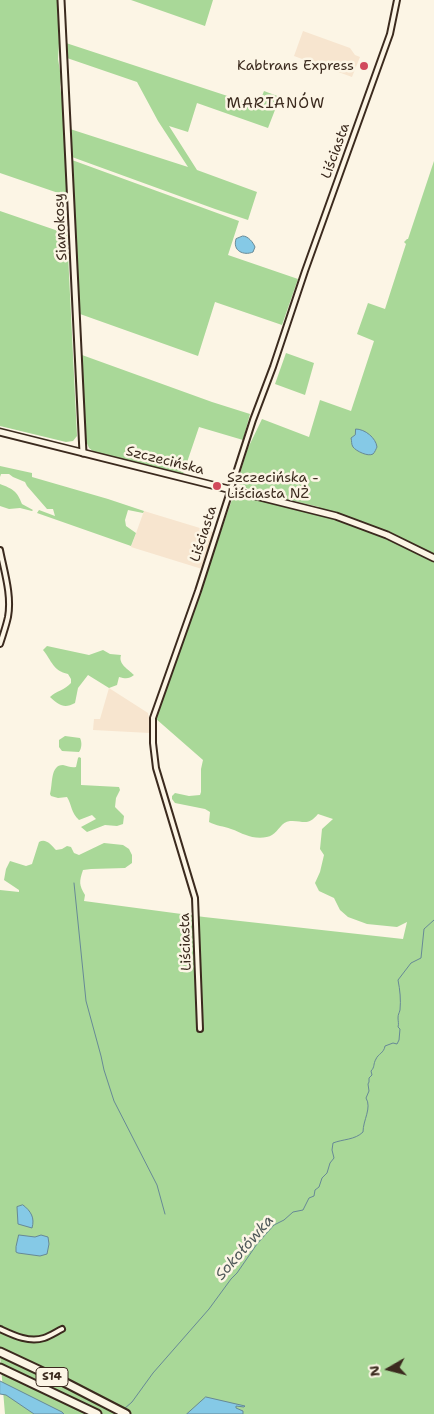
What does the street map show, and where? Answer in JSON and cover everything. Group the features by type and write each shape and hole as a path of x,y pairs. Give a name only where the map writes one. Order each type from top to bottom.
{"highway":[{"name":"S14","path":"0,1352 126,1414"},
{"name":"S14","path":"0,1368 95,1413"}],"main road":[{"name":"Szczecińska","path":"0,432 353,522 387,535 434,558"}],"street":[{"name":"Sianokosy","path":"61,0 83,453"},
{"name":"Liściasta","path":"200,1029 195,898 156,768 153,721 155,710 195,599 253,420 390,34 397,0"},
{"path":"0,550 8,598 8,619 0,644"},
{"path":"0,1329 34,1340 62,1329"}],"shaded area":[{"path":"303,31 350,48 355,55 360,57 352,77 294,56"},
{"path":"144,511 213,532 202,569 131,547"},
{"path":"109,688 148,713 151,719 150,733 93,730 94,719 100,719"}],"green space":[{"path":"0,0 57,0 58,59 63,105 67,196 0,173"},
{"path":"131,0 213,0 205,26"},
{"path":"66,43 258,106 264,91 280,97 268,128 197,103 188,132 169,126 197,170 257,192 248,220 72,157 70,129 188,167 158,121 137,82 67,58"},
{"path":"72,160 239,221 228,255 298,279 282,325 215,302 198,356 80,314"},
{"path":"434,161 434,1414 5,1414 0,1355 0,890 19,892 19,890 4,880 10,861 26,866 32,864 39,842 42,841 48,843 56,850 67,846 71,847 74,853 79,855 104,843 123,845 129,849 132,855 132,863 125,868 83,870 80,883 85,895 84,901 204,917 403,939 407,922 397,927 367,924 348,917 340,910 334,898 319,891 315,883 324,855 320,849 322,829 333,819 318,814 308,822 290,821 282,825 274,833 263,838 249,836 209,822 210,812 205,809 175,803 172,796 175,793 189,796 200,795 203,760 155,718 234,494 317,514 319,507 252,491 237,483 248,448 262,419 309,437 320,400 351,411 374,341 357,334 368,303 385,309 406,244 404,242 408,239"},
{"path":"0,211 67,234 77,436 73,441 66,442 0,426"},
{"path":"286,353 314,363 305,395 275,384"},
{"path":"82,355 250,414 243,440 199,427 183,474 94,452 89,448 86,441"},
{"path":"0,466 32,473 32,477 144,511 143,513 128,510 125,520 126,526 136,533 131,546 37,513 39,510 55,516 53,509 47,509 25,482 9,474 1,474 0,477"},
{"path":"0,484 14,491 22,504 33,510 9,509 0,506"},
{"path":"47,646 89,655 103,650 110,654 121,655 122,664 134,675 127,678 119,677 117,685 109,688 88,675 78,688 75,703 68,706 62,705 50,697 69,685 71,679 68,674 59,671 53,665 43,650"},
{"path":"65,736 80,738 81,749 79,752 62,751 59,747 59,740"},
{"path":"79,757 81,758 81,785 119,787 120,790 116,798 115,807 124,816 123,824 117,826 105,825 87,832 81,827 96,819 92,815 79,820 74,815 67,797 58,798 51,796 53,776 56,768 63,765 76,767"}],"water":[{"path":"243,236 253,243 255,247 253,252 243,253 237,249 236,239"},
{"path":"356,429 366,432 375,440 377,447 373,454 362,453 353,447 351,438 355,435"},
{"path":"23,1205 32,1215 32,1228 18,1224 17,1207"},
{"path":"19,1235 35,1237 41,1235 48,1237 47,1254 40,1256 16,1252"},
{"path":"0,1381 64,1414 34,1414 6,1395 0,1394"},
{"path":"206,1397 245,1406 236,1406 236,1408 243,1411 243,1414 187,1414"}],"waterway":[{"path":"74,883 86,1001 104,1070 114,1101 157,1185 165,1214"},
{"name":"Sokołówka","path":"124,1409 132,1402 153,1373 209,1309 257,1244 274,1225 284,1220 293,1212 303,1210 309,1198 314,1196 315,1190 319,1187 334,1158 333,1143 353,1138 363,1132 368,1110 366,1098 369,1091 369,1078 372,1075 371,1071 377,1057 385,1046 393,1043 397,1044 399,1040 398,1015 400,999 398,980 411,963 421,958 424,929 434,920"}],"place":[{"name":"Kabtrans Express","path":"364,66"},
{"name":"Szczecińska - Liściasta NŻ","path":"217,486"}],"district":[{"name":"MARIANÓW","path":"276,104"}]}
